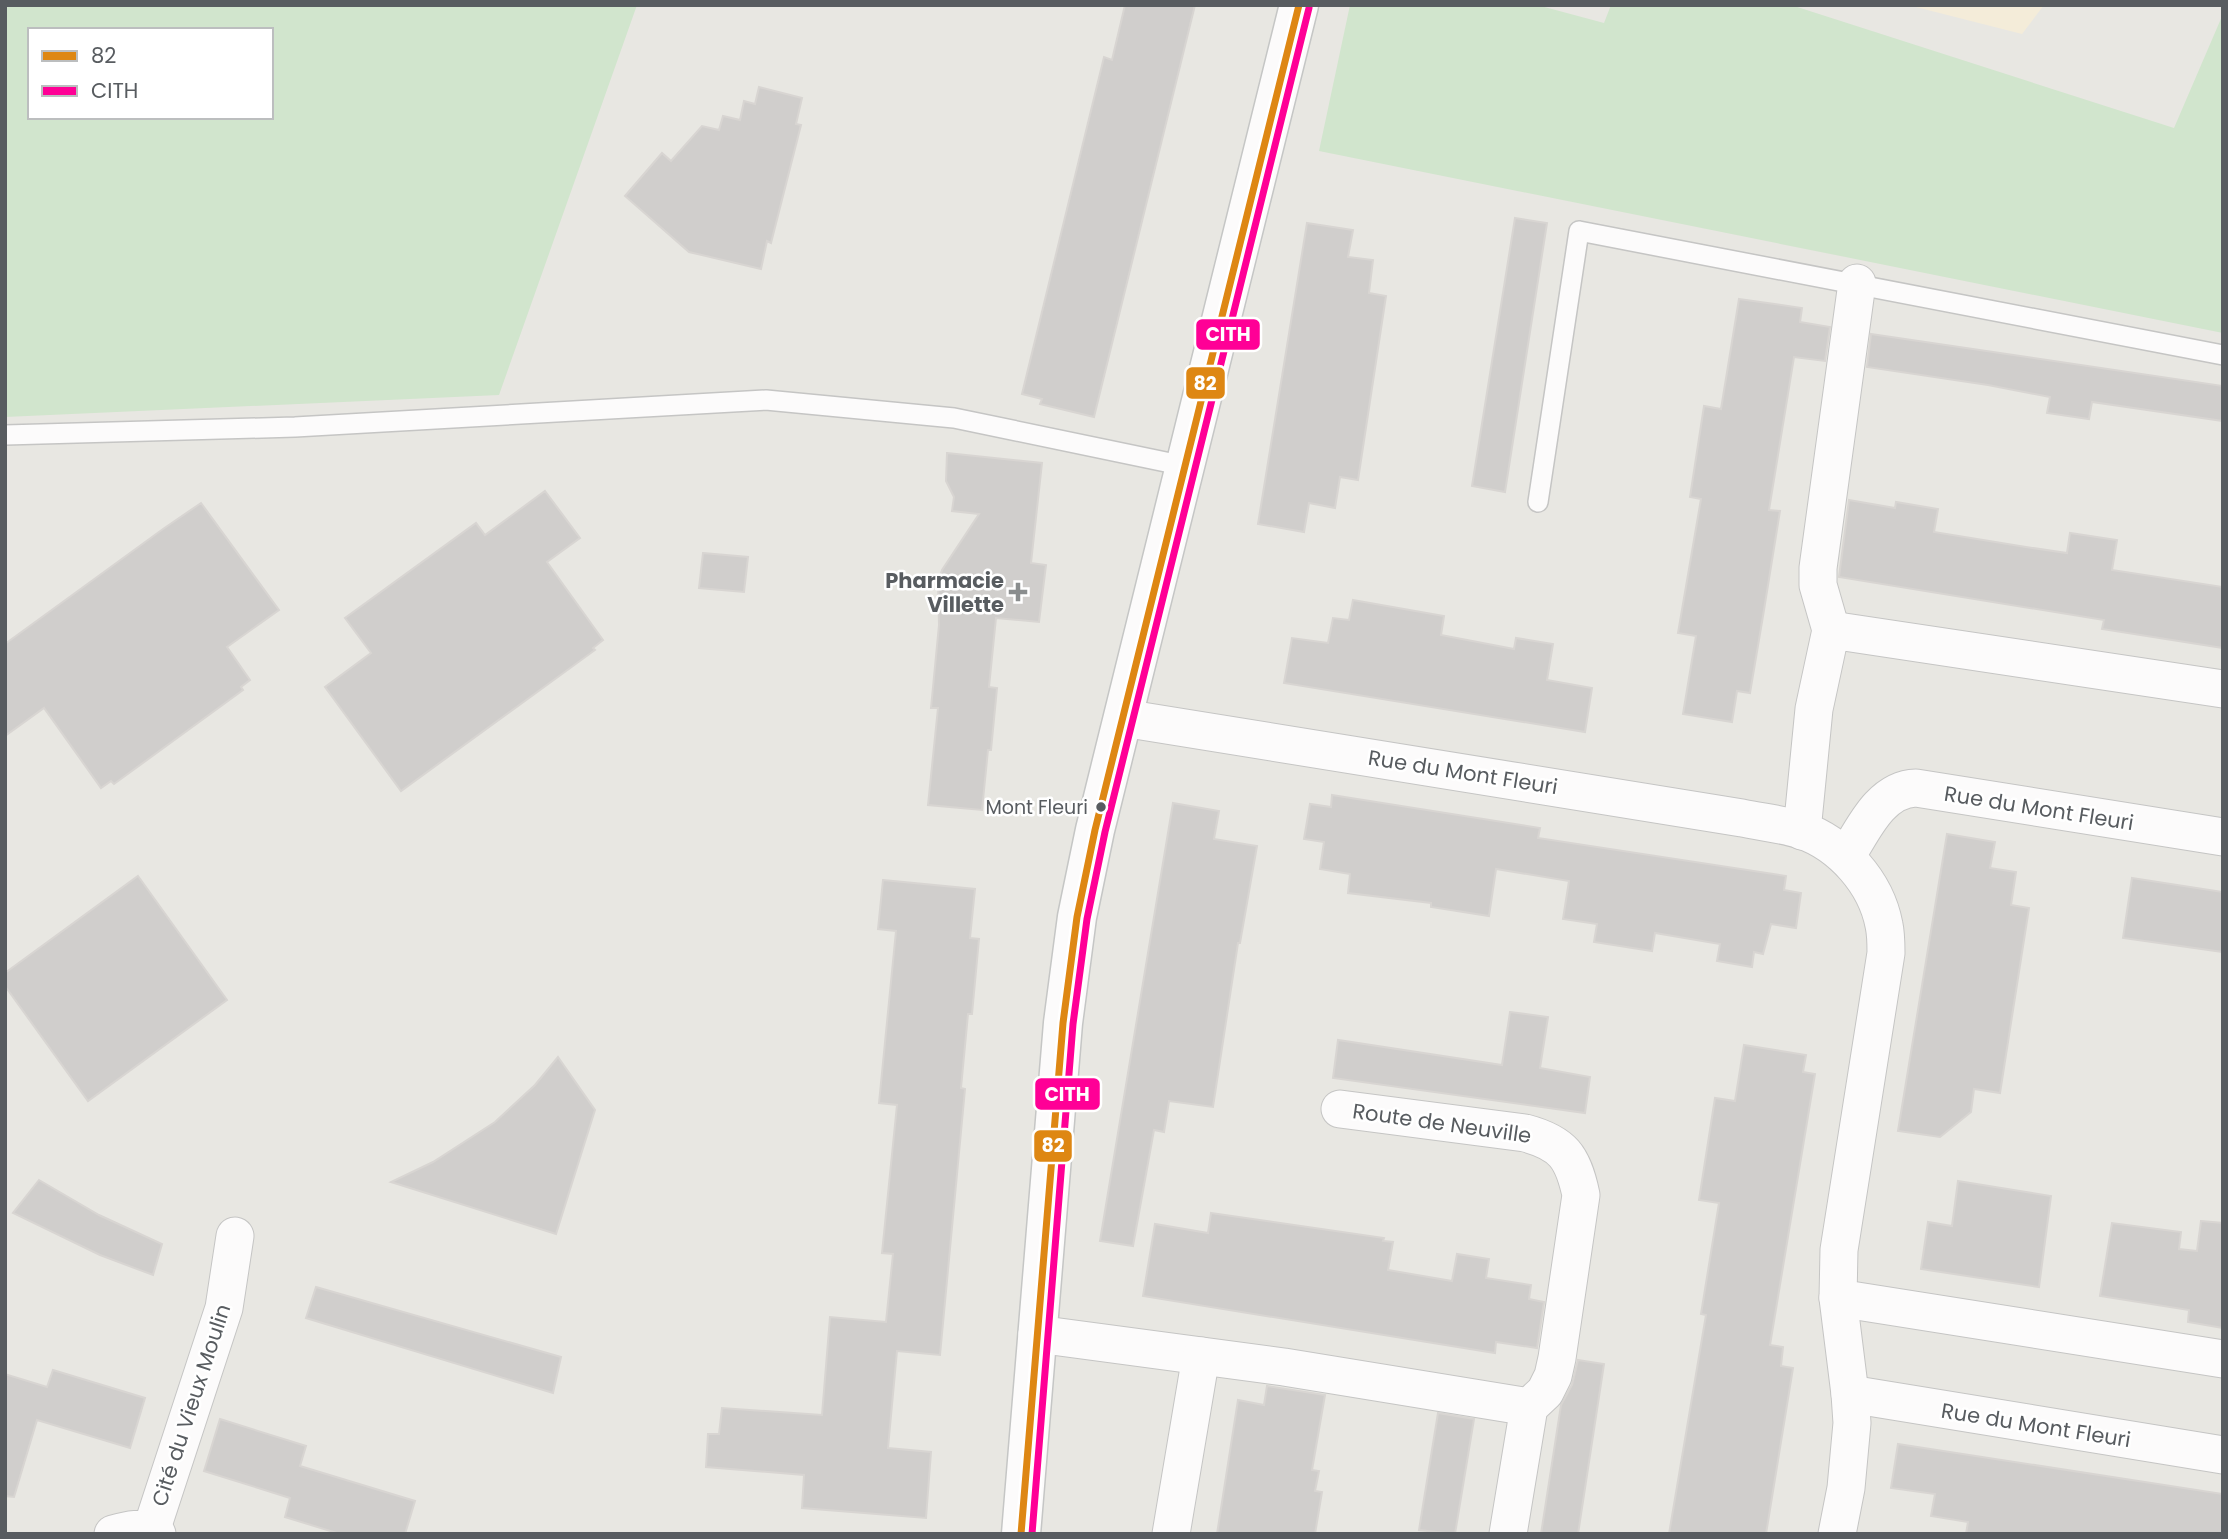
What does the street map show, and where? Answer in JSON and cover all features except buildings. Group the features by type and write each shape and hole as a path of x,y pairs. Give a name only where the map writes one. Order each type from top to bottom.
{"main road":[{"path":"1021,1534 1058,1075 1069,968 1085,876 1299,5"}],"street":[{"path":"1802,831 1812,719 1831,630 1818,585 1818,568 1857,283"},
{"path":"1831,630 2223,690"},
{"name":"Rue du Mont Fleuri","path":"1123,718 1728,815 1802,831 1846,857 1864,878 1877,902 1885,926 1886,953 1839,1250 1838,1298 1852,1423 1846,1488 1837,1534"},
{"name":"Rue du Mont Fleuri","path":"1846,857 1881,805 1897,791 1916,788 2223,837"},
{"name":"Route de Neuville","path":"1340,1108 1546,1138 1560,1146 1577,1177 1581,1195 1557,1358 1553,1376 1545,1392 1529,1407 1508,1534"},
{"name":"Cité du Vieux Moulin","path":"113,1534 133,1529 154,1532 224,1308 235,1236"},
{"path":"1838,1298 2223,1359"},
{"path":"1037,1334 1284,1367 1529,1407"},
{"path":"1171,1534 1200,1356"},
{"name":"Rue du Mont Fleuri","path":"1850,1394 2223,1455"}],"lane":[{"path":"1538,502 1579,231 2223,355"},
{"path":"5,435 295,427 766,400 954,418 1185,466"}],"shaded area":[{"path":"1908,5 2044,5 2022,34"}],"green space":[{"path":"5,5 637,5 499,395 5,417"},
{"path":"1350,5 1537,5 1604,23 1611,5 1791,5 2174,128 2223,14 2223,333 1319,151"}],"transit line":[{"name":"82","path":"1021,1534 1063,1023 1077,917 1095,830 1299,5"},
{"name":"CITH","path":"1032,1534 1073,1024 1087,919 1105,832 1309,8"}],"place":[{"name":"Pharmacie Villette","path":"1018,592"},
{"name":"Mont Fleuri","path":"1101,807"}]}
